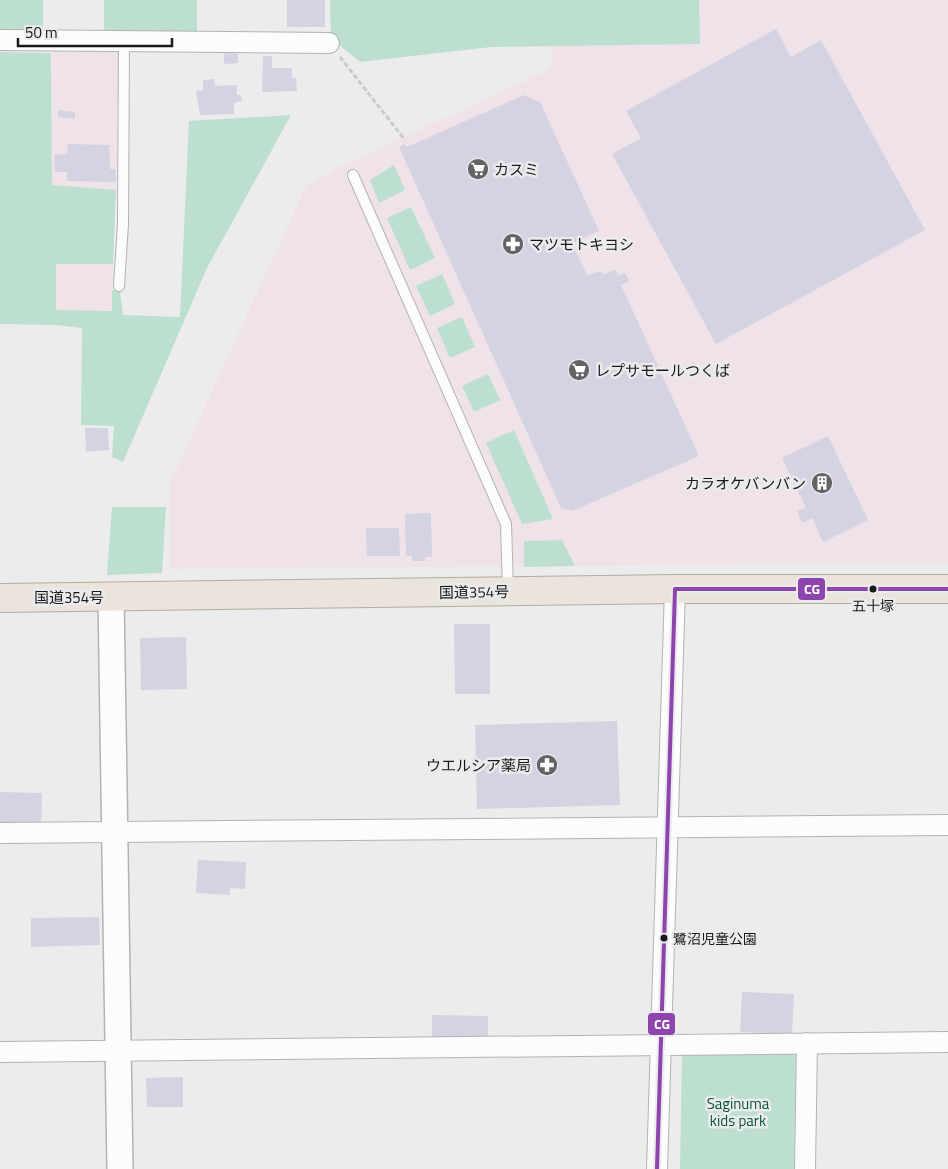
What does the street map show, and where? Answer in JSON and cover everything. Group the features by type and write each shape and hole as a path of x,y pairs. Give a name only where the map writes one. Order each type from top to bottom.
{"highway":[{"name":"国道354号","path":"0,598 675,589 948,589"}],"street":[{"path":"0,40 329,43"},
{"path":"657,1169 675,589"},
{"path":"111,597 120,1169"},
{"path":"0,833 948,825"},
{"path":"0,1052 948,1042"},
{"path":"805,1169 807,1043"}],"lane":[{"path":"119,286 123,224 124,41"},
{"path":"353,176 506,524 508,592"}],"path":[{"path":"329,43 405,140"}],"shaded area":[{"path":"699,0 948,0 948,563 170,569 170,483 306,186 341,166 551,69 552,45 700,44"},
{"path":"52,49 120,51 116,190 52,185"},
{"path":"56,264 113,264 112,311 56,310"}],"green space":[{"path":"0,0 43,0 43,33 0,33"},
{"path":"104,0 197,0 197,33 104,34"},
{"path":"330,0 699,0 700,44 491,47 360,62 331,38"},
{"path":"0,52 51,53 52,185 116,190 113,264 56,264 56,310 112,311 112,290 120,291 123,315 180,317 189,121 291,115 207,268 123,462 112,457 114,426 81,425 82,328 55,325 0,324"},
{"path":"394,165 405,190 379,203 370,180"},
{"path":"411,207 435,258 410,270 387,218"},
{"path":"442,274 455,304 430,316 416,286"},
{"path":"462,317 475,347 450,358 437,328"},
{"path":"488,374 500,400 474,412 462,386"},
{"path":"514,430 553,519 522,524 486,443"},
{"path":"112,507 166,507 162,573 107,575"},
{"path":"562,540 575,566 524,567 524,541"},
{"name":"Saginuma kids park","path":"682,1052 796,1054 794,1169 680,1169"}],"building":[{"path":"287,0 325,0 325,27 287,27"},
{"path":"776,29 791,57 821,40 925,230 716,344 612,154 641,138 626,111"},
{"path":"224,53 238,54 238,63 224,64"},
{"path":"263,56 272,56 272,68 292,68 292,78 296,78 297,91 262,92"},
{"path":"214,79 215,86 237,85 237,95 241,95 242,101 234,103 234,114 200,115 196,91 203,90 203,80"},
{"name":"レプサモールつくば","path":"524,95 540,102 599,231 572,244 587,275 601,271 603,275 616,269 618,276 625,273 629,281 621,285 699,456 572,511 561,508 399,147 404,144 407,147"},
{"path":"58,110 75,112 75,119 58,117"},
{"path":"68,144 109,145 110,169 115,169 116,182 67,181 67,172 55,172 54,155 67,154"},
{"path":"85,428 108,428 109,450 86,452"},
{"name":"カラオケバンバン","path":"828,436 868,520 823,542 812,518 802,523 797,511 806,508 782,458"},
{"path":"431,513 432,557 425,557 425,561 412,561 412,556 406,556 405,514"},
{"path":"366,528 399,528 400,556 367,556"},
{"path":"454,624 490,624 490,694 455,694"},
{"path":"186,637 187,689 141,690 140,638"},
{"name":"ウエルシア薬局","path":"617,721 620,805 477,809 475,725"},
{"path":"0,792 42,793 41,827 0,826"},
{"path":"198,860 246,862 245,889 230,888 230,895 196,893"},
{"path":"99,917 100,945 31,947 31,918"},
{"path":"742,992 794,994 792,1034 740,1032"},
{"path":"432,1015 488,1016 488,1041 432,1041"},
{"path":"183,1077 183,1107 147,1107 146,1078"}],"transit line":[{"name":"CG","path":"675,589 948,589"},
{"name":"CG","path":"657,1169 675,589"}],"place":[{"name":"カスミ","path":"478,169"},
{"name":"マツモトキヨシ","path":"513,244"},
{"name":"レプサモールつくば","path":"579,370"},
{"name":"カラオケバンバン","path":"822,483"},
{"name":"五十塚","path":"873,589"},
{"name":"ウエルシア薬局","path":"547,765"},
{"name":"鷺沼児童公園","path":"664,938"}]}
